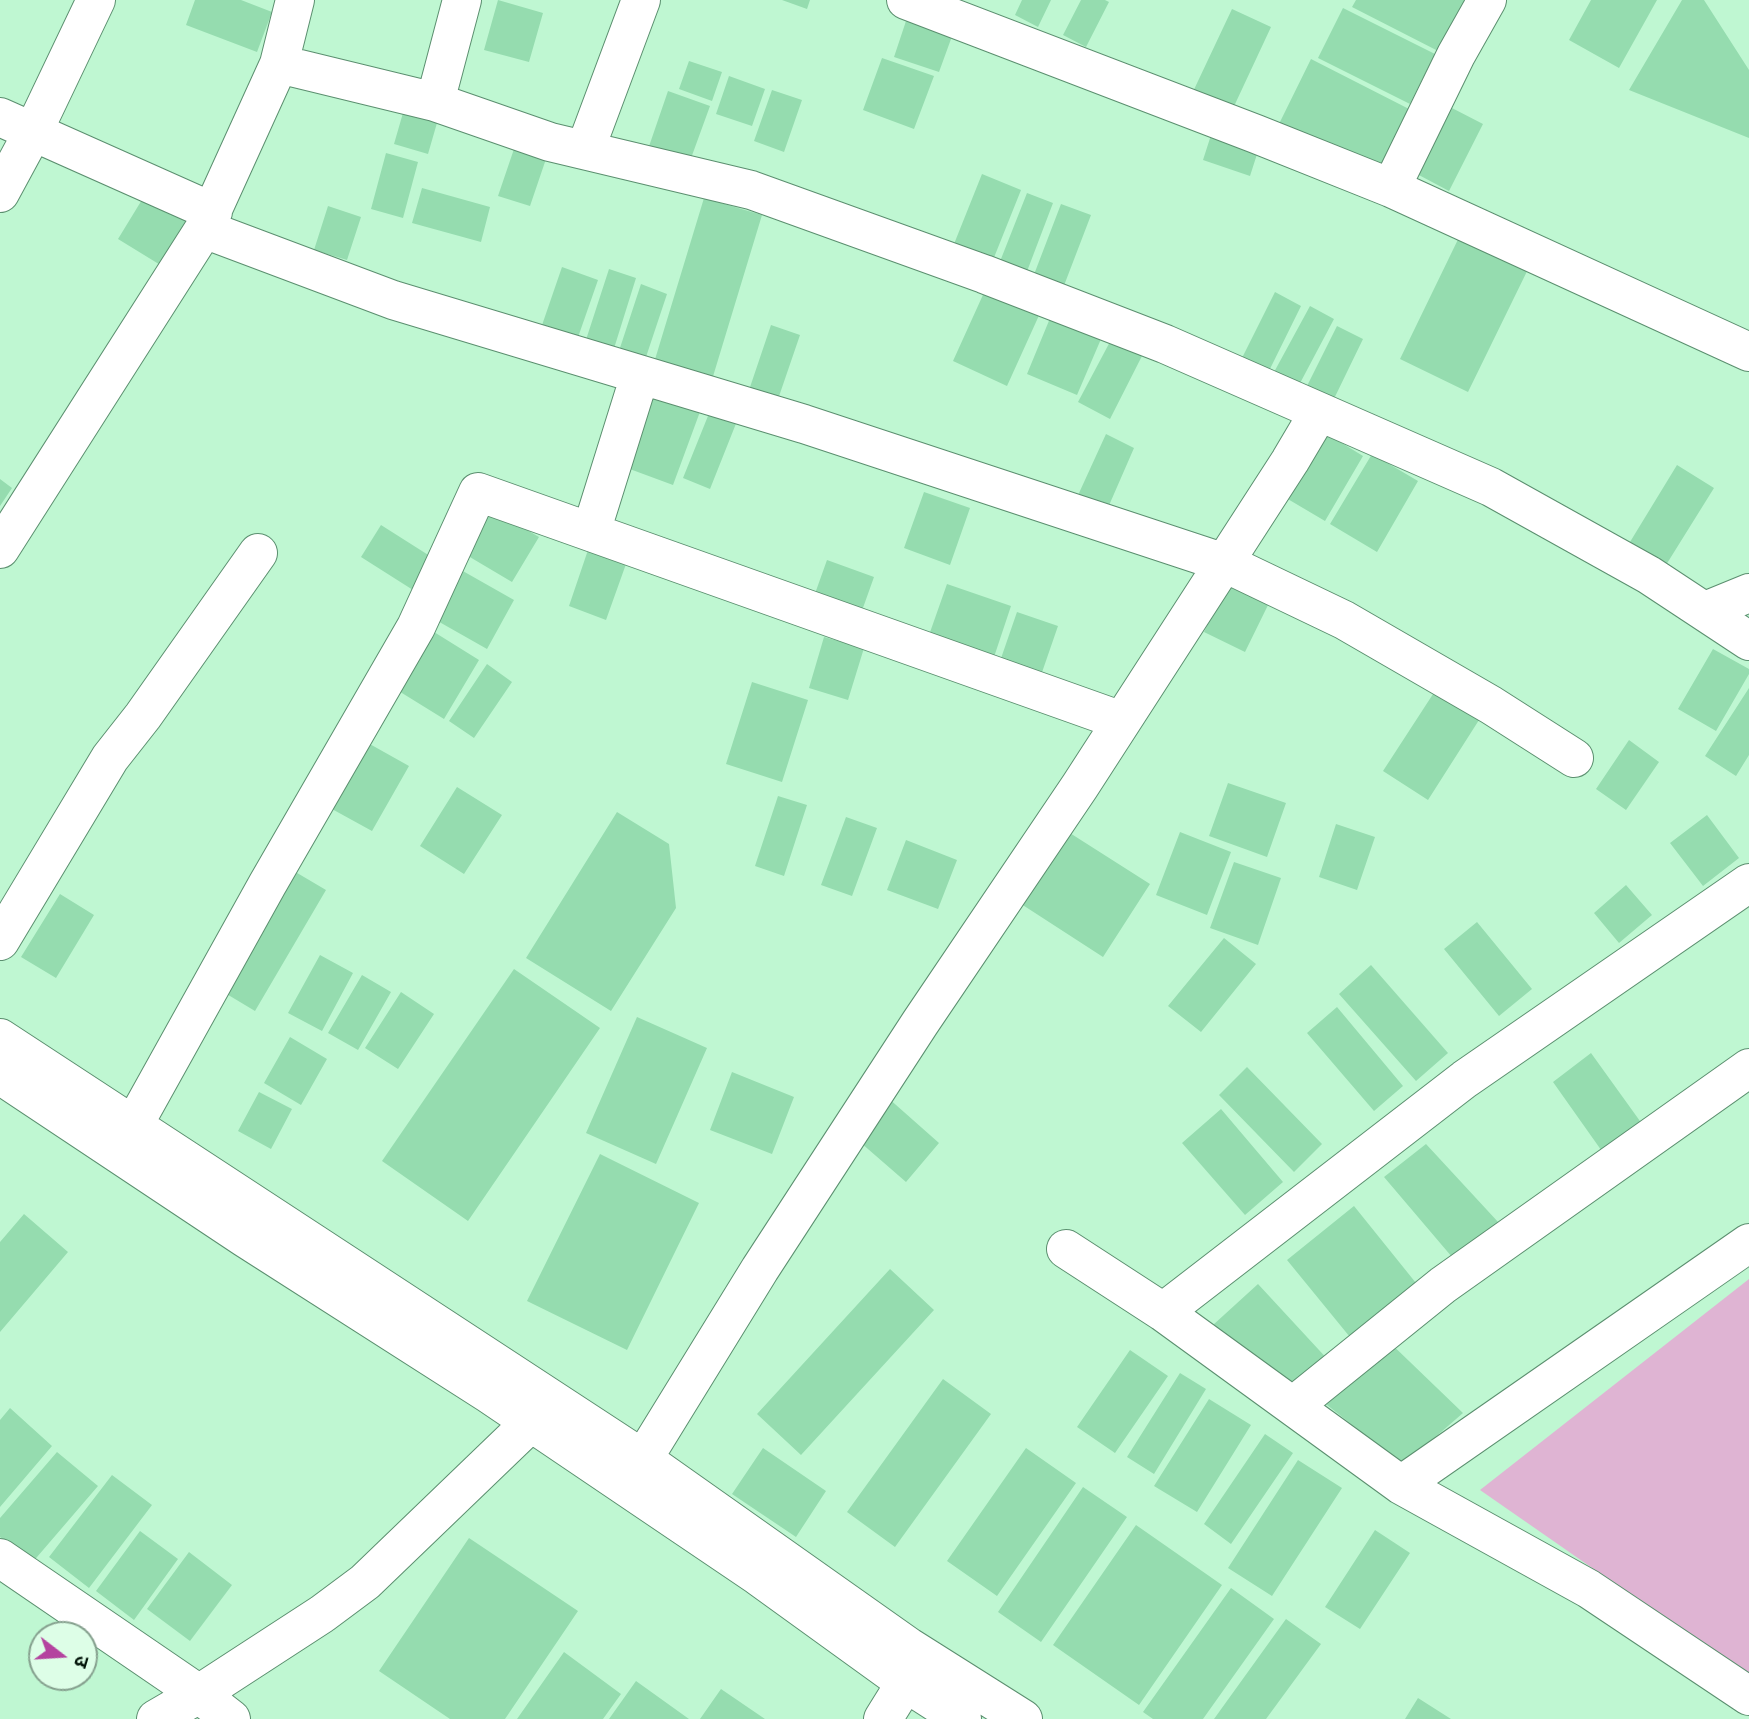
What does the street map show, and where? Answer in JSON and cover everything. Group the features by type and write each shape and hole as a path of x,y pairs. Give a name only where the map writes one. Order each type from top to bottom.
{"street":[{"path":"0,193 17,124 96,0"},
{"path":"0,549 208,220 279,64 295,0"},
{"path":"435,102 462,0"},
{"path":"585,150 641,0"},
{"path":"906,0 1391,188 1749,352"},
{"path":"1391,188 1456,55 1487,0"},
{"path":"279,64 435,102 550,142 751,190 984,274 1165,344 1491,487 1649,575 1749,641"},
{"path":"17,124 208,220 393,300 804,424 1224,563 1344,620 1491,705 1574,758"},
{"path":"591,532 640,375"},
{"path":"643,1460 760,1269 1122,721 1319,412"},
{"path":"133,1125 416,627 478,492 1122,721"},
{"path":"0,941 110,758 143,716 258,553"},
{"path":"1705,611 1749,593"},
{"path":"1163,1311 1465,1079 1749,883"},
{"path":"0,1038 133,1125 542,1412 758,1576 914,1669 1023,1719"},
{"path":"1293,1406 1443,1285 1749,1068"},
{"path":"0,1076 542,1412 643,1460 914,1669 962,1719"},
{"path":"1401,1485 1749,1243"},
{"path":"1066,1249 1163,1311 1401,1485 1588,1589 1749,1696"},
{"path":"156,1719 322,1614 365,1582 542,1412"},
{"path":"0,1559 199,1694 231,1719"},
{"path":"883,1719 914,1669"},
{"path":"1745,1719 1749,1713"}],"shaded area":[{"path":"1749,1279 1749,1677 1480,1490"}],"building":[{"path":"195,0 241,0 272,12 257,52 186,25"},
{"path":"498,0 543,13 529,62 484,50"},
{"path":"782,0 810,0 807,9"},
{"path":"1022,0 1051,0 1038,27 1015,15"},
{"path":"1081,0 1109,2 1086,47 1063,35"},
{"path":"1356,0 1470,0 1442,53 1352,7"},
{"path":"1591,0 1657,0 1619,68 1569,40"},
{"path":"1682,0 1704,0 1749,70 1749,138 1629,90"},
{"path":"1343,8 1435,54 1410,104 1318,58"},
{"path":"1232,9 1271,27 1229,117 1190,98"},
{"path":"909,12 955,28 939,72 894,57"},
{"path":"882,58 934,76 914,129 863,110"},
{"path":"1311,59 1409,109 1376,175 1278,126"},
{"path":"689,61 722,72 712,101 679,89"},
{"path":"729,76 765,89 752,126 716,114"},
{"path":"772,90 802,100 784,152 754,141"},
{"path":"668,91 710,106 686,172 645,158"},
{"path":"405,106 439,116 428,154 394,144"},
{"path":"1450,107 1483,124 1449,191 1417,174"},
{"path":"1212,132 1259,148 1250,176 1203,160"},
{"path":"515,146 547,156 530,206 498,196"},
{"path":"386,153 418,162 403,218 371,209"},
{"path":"982,174 1021,190 991,265 952,249"},
{"path":"151,185 195,212 162,266 118,239"},
{"path":"422,188 490,207 481,242 412,223"},
{"path":"1027,193 1053,203 1026,274 999,264"},
{"path":"704,198 762,215 711,383 653,366"},
{"path":"1061,204 1091,215 1060,296 1030,285"},
{"path":"328,206 361,217 347,260 314,250"},
{"path":"1465,225 1533,259 1468,392 1400,359"},
{"path":"562,267 598,280 576,343 540,331"},
{"path":"609,269 636,278 611,358 583,349"},
{"path":"641,284 667,294 643,366 617,357"},
{"path":"987,286 1041,311 1007,386 953,361"},
{"path":"1275,292 1301,306 1267,375 1240,362"},
{"path":"1310,306 1334,319 1298,387 1273,374"},
{"path":"1053,311 1104,332 1077,395 1027,374"},
{"path":"771,325 800,335 775,408 746,399"},
{"path":"1337,326 1363,339 1331,405 1304,392"},
{"path":"1112,338 1143,354 1110,419 1078,402"},
{"path":"655,393 701,409 673,485 627,468"},
{"path":"712,406 739,416 710,489 683,478"},
{"path":"1319,429 1363,456 1325,521 1281,495"},
{"path":"1106,434 1134,448 1107,510 1074,504"},
{"path":"1372,454 1418,481 1377,552 1330,524"},
{"path":"1677,465 1714,488 1666,565 1630,542"},
{"path":"0,479 12,488 0,506"},
{"path":"924,492 970,508 950,565 904,548"},
{"path":"485,505 539,537 512,582 458,550"},
{"path":"381,525 433,558 413,590 361,557"},
{"path":"588,550 626,564 606,620 569,606"},
{"path":"827,560 874,577 859,619 812,602"},
{"path":"454,566 514,600 487,649 427,615"},
{"path":"1228,583 1269,603 1245,652 1204,632"},
{"path":"947,584 1011,606 993,660 928,638"},
{"path":"1017,612 1058,626 1039,681 998,667"},
{"path":"426,627 479,660 444,719 389,685"},
{"path":"824,637 864,648 848,700 809,688"},
{"path":"1713,649 1749,669 1749,674 1716,731 1678,709"},
{"path":"487,664 512,682 474,738 449,721"},
{"path":"752,682 808,700 782,782 726,764"},
{"path":"1749,688 1749,755 1736,776 1705,756"},
{"path":"1435,691 1479,720 1428,800 1383,771"},
{"path":"359,738 409,766 372,831 321,803"},
{"path":"1629,740 1659,762 1626,810 1596,789"},
{"path":"1228,783 1286,803 1267,857 1209,836"},
{"path":"457,787 502,815 464,874 420,846"},
{"path":"778,796 807,805 784,876 755,866"},
{"path":"617,812 669,844 676,908 611,1011 526,958"},
{"path":"1707,815 1739,858 1703,886 1670,843"},
{"path":"846,817 877,828 852,896 821,885"},
{"path":"1336,824 1375,837 1357,890 1319,877"},
{"path":"1062,828 1150,884 1103,957 1015,900"},
{"path":"1180,832 1231,852 1207,915 1156,895"},
{"path":"906,840 957,860 938,909 887,890"},
{"path":"1234,862 1281,878 1258,945 1210,928"},
{"path":"287,867 326,890 255,1011 215,987"},
{"path":"1626,885 1652,915 1619,943 1594,913"},
{"path":"60,894 94,915 56,978 21,957"},
{"path":"1477,922 1532,989 1499,1016 1444,949"},
{"path":"1224,938 1256,964 1201,1032 1168,1006"},
{"path":"320,955 353,973 322,1031 288,1013"},
{"path":"1371,965 1448,1053 1416,1081 1339,994"},
{"path":"514,969 600,1028 468,1221 382,1161"},
{"path":"362,975 391,992 358,1050 328,1033"},
{"path":"401,992 434,1014 398,1069 365,1048"},
{"path":"1337,1007 1403,1086 1374,1111 1307,1033"},
{"path":"637,1017 707,1048 656,1164 586,1133"},
{"path":"290,1037 327,1059 301,1105 264,1083"},
{"path":"1591,1053 1650,1135 1611,1164 1553,1082"},
{"path":"1247,1067 1322,1144 1294,1172 1219,1095"},
{"path":"732,1072 794,1097 772,1154 710,1130"},
{"path":"259,1092 292,1109 271,1149 238,1131"},
{"path":"887,1097 939,1143 906,1182 853,1136"},
{"path":"1221,1109 1283,1182 1245,1215 1182,1143"},
{"path":"1426,1144 1499,1223 1452,1257 1384,1177"},
{"path":"600,1154 699,1203 627,1350 527,1301"},
{"path":"1354,1206 1420,1288 1354,1342 1287,1260"},
{"path":"24,1214 68,1252 0,1332 0,1242"},
{"path":"890,1269 934,1310 801,1455 757,1414"},
{"path":"1258,1284 1331,1363 1292,1391 1213,1325"},
{"path":"1383,1336 1463,1413 1403,1465 1322,1401"},
{"path":"1130,1350 1168,1376 1115,1453 1077,1427"},
{"path":"1180,1373 1206,1389 1154,1474 1127,1457"},
{"path":"943,1379 991,1414 895,1547 847,1512"},
{"path":"1209,1399 1251,1425 1197,1512 1154,1486"},
{"path":"10,1408 52,1446 0,1507 0,1420"},
{"path":"1265,1434 1293,1453 1231,1544 1204,1524"},
{"path":"763,1448 826,1491 796,1537 732,1494"},
{"path":"1026,1448 1076,1483 997,1596 947,1561"},
{"path":"57,1452 98,1486 31,1564 0,1537 0,1518"},
{"path":"1298,1460 1342,1488 1272,1596 1228,1568"},
{"path":"112,1475 152,1505 89,1588 49,1557"},
{"path":"1083,1487 1127,1517 1041,1642 998,1612"},
{"path":"1136,1525 1222,1585 1139,1705 1053,1645"},
{"path":"1375,1530 1410,1553 1360,1629 1325,1607"},
{"path":"140,1531 178,1559 134,1620 96,1591"},
{"path":"469,1538 578,1611 505,1719 450,1719 379,1671"},
{"path":"189,1552 232,1585 190,1641 147,1609"},
{"path":"1231,1588 1274,1619 1203,1719 1153,1719 1143,1712"},
{"path":"1286,1619 1321,1644 1266,1719 1214,1719"},
{"path":"564,1652 621,1694 603,1719 517,1719"},
{"path":"636,1681 689,1719 609,1719"},
{"path":"721,1689 765,1719 700,1719"},
{"path":"1418,1698 1451,1719 1405,1719"}]}
